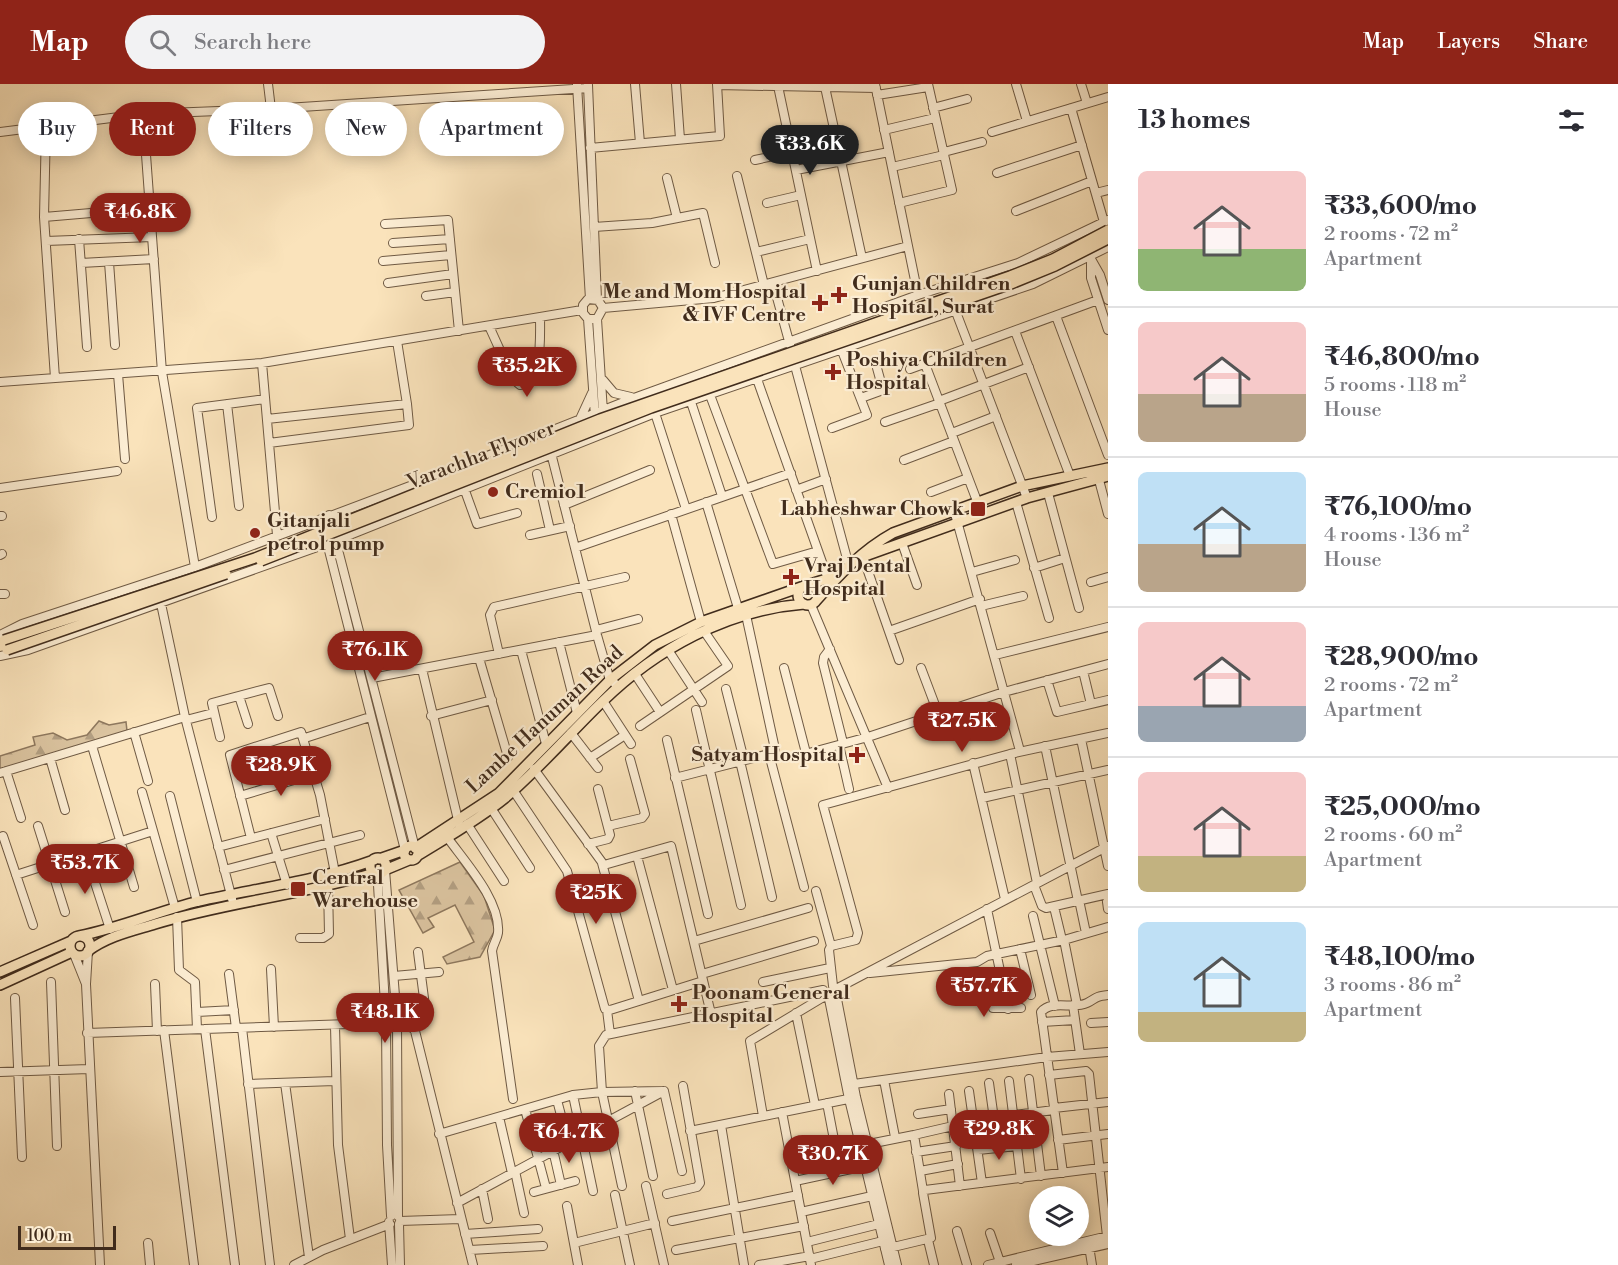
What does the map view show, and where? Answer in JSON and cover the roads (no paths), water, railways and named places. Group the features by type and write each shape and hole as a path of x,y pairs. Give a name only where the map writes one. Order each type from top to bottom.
{"main road":[{"name":"Varachha Flyover","path":"1,639 255,558 600,419 1010,276 1053,259 1107,224"},
{"name":"Varachha Flyover","path":"2,653 272,557 651,408 1011,284 1055,266 1108,238"},
{"path":"810,604 833,577 892,533 1022,486 1108,468"},
{"path":"861,558 1027,498 1103,478"},
{"name":"Lambe Hanuman Road","path":"412,854 447,837 499,792 611,679 655,645 738,608 833,577"},
{"path":"805,586 816,589 818,596 810,604 798,594 805,586"},
{"name":"Lambe Hanuman Road","path":"412,854 491,808 513,790 618,687 702,626 782,606 810,604"},
{"path":"0,985 73,953 83,955 109,938 198,906 335,873 377,859 412,854"},
{"path":"232,899 328,885 374,873 379,874 412,854"},
{"path":"377,859 385,863 385,870"},
{"path":"374,873 370,866 377,859"},
{"path":"0,972 75,938 176,913"},
{"path":"75,938 88,941 88,951"},
{"path":"73,953 75,938"}],"street":[{"path":"268,84 270,102"},
{"path":"636,84 640,143"},
{"path":"676,84 680,139"},
{"path":"590,148 720,136 717,84 848,86 876,89 928,85 952,192 899,204"},
{"path":"1016,84 1028,121"},
{"path":"1081,84 1087,104"},
{"path":"775,85 792,152 817,271"},
{"path":"577,86 593,299 603,308 714,298 908,246"},
{"path":"313,106 588,86 594,227 593,299"},
{"path":"825,87 862,258"},
{"path":"876,89 918,295"},
{"path":"992,132 1108,97"},
{"path":"933,108 967,99"},
{"path":"1,639 22,624 195,567 603,409 918,295 1018,263 1080,233 1107,224 1095,193 1071,108"},
{"path":"884,130 935,118"},
{"path":"0,132 18,130"},
{"path":"892,167 982,142"},
{"path":"997,173 1082,145"},
{"path":"755,160 792,152"},
{"path":"796,170 889,152"},
{"path":"45,156 44,217 55,378"},
{"path":"146,156 162,372 195,567"},
{"path":"737,176 764,285"},
{"path":"667,178 677,218"},
{"path":"1016,211 1092,181"},
{"path":"1095,193 1108,190"},
{"path":"767,204 801,195"},
{"path":"44,217 150,208"},
{"path":"594,227 652,223 705,214 715,263"},
{"path":"385,224 447,219 459,331"},
{"path":"1080,233 1090,260 1100,276 1108,300"},
{"path":"46,241 152,237"},
{"path":"393,243 450,239"},
{"path":"756,252 810,239"},
{"path":"79,240 87,347"},
{"path":"2,653 28,650 328,544 655,413 1033,284 1090,260 1108,247"},
{"path":"383,261 452,255"},
{"path":"81,264 154,259"},
{"path":"1090,260 1091,278 1108,330"},
{"path":"109,262 115,345"},
{"path":"388,283 453,274"},
{"path":"773,283 849,566"},
{"path":"426,296 455,292"},
{"path":"582,310 584,303 593,299"},
{"path":"910,369 1098,300"},
{"path":"593,319 602,314 603,308"},
{"path":"0,382 262,363 582,310 593,319 606,432"},
{"path":"956,312 1027,498"},
{"path":"1056,316 1108,455"},
{"path":"489,326 513,379 520,385 526,385 531,382 538,360 540,317"},
{"path":"593,319 593,390 597,435"},
{"path":"1015,331 1070,476"},
{"path":"269,443 409,425 397,341"},
{"path":"832,428 866,416 842,351"},
{"path":"262,363 277,535"},
{"path":"925,363 977,501"},
{"path":"885,422 1029,367"},
{"path":"861,398 883,390 877,368"},
{"path":"118,374 125,459"},
{"path":"601,376 614,393 633,398"},
{"path":"758,379 818,551 833,577"},
{"path":"580,419 593,390"},
{"path":"710,395 773,564 818,551"},
{"path":"212,517 197,408 265,399"},
{"path":"691,402 722,496"},
{"path":"226,404 239,506"},
{"path":"267,419 407,404"},
{"path":"655,413 686,509"},
{"path":"904,460 996,416"},
{"path":"551,453 596,633 611,679 618,687"},
{"path":"564,505 650,470"},
{"path":"0,488 117,471"},
{"path":"575,549 790,473"},
{"path":"537,474 550,530"},
{"path":"932,492 968,478"},
{"path":"1103,478 1108,514"},
{"path":"796,490 825,479"},
{"path":"464,488 477,525 517,513"},
{"path":"1048,493 1079,609"},
{"path":"706,502 738,608"},
{"path":"1016,502 1049,618"},
{"path":"954,510 1020,751"},
{"path":"640,726 728,666 702,626 671,514"},
{"path":"325,517 337,540 372,678 412,854"},
{"path":"325,517 328,544 370,717 412,854"},
{"path":"530,535 570,526"},
{"path":"902,543 917,585"},
{"path":"861,558 899,660"},
{"path":"1034,567 1065,558"},
{"path":"972,572 1015,561"},
{"path":"499,654 490,615 491,609 625,577"},
{"path":"1091,582 1108,577"},
{"path":"154,580 186,719 232,899"},
{"path":"889,631 981,603 1023,596"},
{"path":"810,604 888,788"},
{"path":"675,778 769,754 775,749 746,615"},
{"path":"372,678 559,642 638,619"},
{"path":"995,655 1108,627"},
{"path":"559,642 577,713"},
{"path":"830,649 824,657 824,663 849,789"},
{"path":"521,650 546,744"},
{"path":"668,650 702,702"},
{"path":"479,658 508,757"},
{"path":"794,757 868,737 1004,692 1108,664"},
{"path":"784,668 806,753"},
{"path":"921,668 938,713"},
{"path":"422,669 431,716 462,824 504,881"},
{"path":"1083,671 1091,705"},
{"path":"635,674 660,712"},
{"path":"1047,680 1057,712 1108,700"},
{"path":"220,737 211,704 270,688 278,717"},
{"path":"726,689 772,897"},
{"path":"239,696 248,724"},
{"path":"431,716 492,700"},
{"path":"603,701 631,744"},
{"path":"696,710 741,905"},
{"path":"21,818 3,772 134,732 213,713"},
{"path":"304,738 370,717"},
{"path":"134,732 148,781"},
{"path":"251,838 230,757 231,753 299,732 304,738 314,774 335,873"},
{"path":"571,733 598,768"},
{"path":"831,946 853,941 858,933 823,804 1020,751 1108,733"},
{"path":"590,758 625,735"},
{"path":"1081,739 1106,847 1108,866"},
{"path":"667,740 708,914"},
{"path":"92,746 134,887"},
{"path":"1045,746 1086,933"},
{"path":"769,754 804,887"},
{"path":"1010,754 1035,884 1043,907 1108,894"},
{"path":"50,758 64,810"},
{"path":"608,826 642,818 645,814 630,759"},
{"path":"974,763 1005,899"},
{"path":"534,769 602,863 639,1001"},
{"path":"982,798 1108,770"},
{"path":"240,796 314,774"},
{"path":"588,844 610,837 598,789"},
{"path":"513,790 567,871 607,1010 610,1034"},
{"path":"142,792 176,913 179,970 195,982 197,1012 235,1265"},
{"path":"170,796 198,906"},
{"path":"491,808 530,868"},
{"path":"218,847 325,819"},
{"path":"38,826 65,912"},
{"path":"16,875 153,831"},
{"path":"271,833 288,885"},
{"path":"224,870 360,835"},
{"path":"3,836 33,925"},
{"path":"447,837 485,891 497,923 498,936 492,951 513,1100"},
{"path":"602,863 604,865 670,846 711,1014"},
{"path":"763,1116 750,1041 830,992 1106,847"},
{"path":"85,852 110,930"},
{"path":"637,856 673,990"},
{"path":"385,870 397,1021 395,1221 392,1265"},
{"path":"374,873 378,885 386,1022 387,1145 400,1265"},
{"path":"300,938 323,938 329,934 328,885"},
{"path":"816,891 831,946 828,954 830,992 887,1246 889,1265"},
{"path":"1107,902 1108,909"},
{"path":"694,941 808,908"},
{"path":"987,909 1008,1009"},
{"path":"1055,911 1075,1005 1080,1054"},
{"path":"1033,916 1055,1006"},
{"path":"866,973 977,962 996,954 1063,940 1108,927"},
{"path":"607,1010 673,990 703,977 814,941"},
{"path":"1020,949 1031,995"},
{"path":"88,951 87,1033 100,1265"},
{"path":"418,952 425,1006"},
{"path":"73,953 86,984"},
{"path":"763,982 830,968"},
{"path":"271,969 274,1027"},
{"path":"394,976 439,972"},
{"path":"229,974 248,1084 270,1265"},
{"path":"987,978 991,1007 995,1009 1021,1008"},
{"path":"51,982 57,1146"},
{"path":"155,984 194,1265"},
{"path":"622,1186 602,1092 599,1046 601,1040 610,1034 830,992"},
{"path":"830,992 854,1084 853,1098"},
{"path":"1063,1173 1042,1010 1055,1006 1075,1005 1108,994"},
{"path":"15,998 22,1157"},
{"path":"197,1012 234,1010"},
{"path":"796,1013 815,1106"},
{"path":"1042,1022 1075,1020"},
{"path":"87,1033 407,1022 415,1031 460,1219 474,1265"},
{"path":"1090,1023 1108,1022"},
{"path":"335,1026 338,1144 350,1239"},
{"path":"854,1084 1047,1057 1108,1052"},
{"path":"0,1072 89,1069"},
{"path":"1049,1075 1087,1072 1099,1169 1106,1202 1108,1239"},
{"path":"1029,1078 1041,1176"},
{"path":"884,1080 895,1137"},
{"path":"248,1084 335,1081"},
{"path":"1009,1081 1021,1179"},
{"path":"285,1083 309,1257"},
{"path":"989,1083 998,1148"},
{"path":"667,1194 700,1186 683,1086"},
{"path":"439,1134 573,1095 664,1090"},
{"path":"457,1203 664,1090"},
{"path":"664,1090 682,1171"},
{"path":"969,1090 982,1183"},
{"path":"635,1091 653,1176"},
{"path":"949,1094 960,1186"},
{"path":"573,1095 592,1191"},
{"path":"690,1131 853,1098"},
{"path":"557,1100 568,1142"},
{"path":"973,1120 1108,1102"},
{"path":"827,1103 840,1171"},
{"path":"525,1109 546,1188"},
{"path":"918,1114 951,1109"},
{"path":"782,1112 810,1260"},
{"path":"499,1117 524,1213"},
{"path":"721,1125 744,1265"},
{"path":"864,1145 953,1126"},
{"path":"1058,1140 1108,1134"},
{"path":"759,1265 810,1260 927,1240 932,1236 914,1135"},
{"path":"864,1145 865,1166 879,1224 897,1265"},
{"path":"916,1152 956,1146"},
{"path":"978,1150 1017,1146"},
{"path":"553,1150 561,1185"},
{"path":"920,1171 958,1164"},
{"path":"795,1181 865,1166"},
{"path":"923,1191 1108,1167"},
{"path":"534,1192 575,1181"},
{"path":"646,1186 664,1265"},
{"path":"482,1189 488,1219"},
{"path":"615,1195 630,1265"},
{"path":"672,1221 734,1206 798,1195"},
{"path":"801,1212 872,1196"},
{"path":"567,1206 578,1265"},
{"path":"294,1265 395,1221 460,1219"},
{"path":"574,1243 655,1223"},
{"path":"807,1242 879,1224"},
{"path":"676,1250 804,1226"},
{"path":"465,1234 538,1229"},
{"path":"957,1231 967,1265"},
{"path":"990,1233 1000,1262"},
{"path":"1016,1265 1108,1239"},
{"path":"988,1265 1108,1239"},
{"path":"927,1240 934,1265"},
{"path":"148,1243 150,1265"},
{"path":"470,1250 543,1246"},
{"path":"1089,1246 1092,1265"}],"place":[{"name":"Gunjan Children Hospital, Surat","path":"839,295"},
{"name":"Me and Mom Hospital & IVF Centre","path":"820,303"},
{"name":"Poshiya Children Hospital","path":"833,372"},
{"name":"Cremio1","path":"493,492"},
{"name":"Labheshwar Chowk","path":"978,509"},
{"name":"Gitanjali petrol pump","path":"255,533"},
{"name":"Vraj Dental Hospital","path":"791,577"},
{"name":"Satyam Hospital","path":"857,755"},
{"name":"Central Warehouse","path":"298,889"},
{"name":"Poonam General Hospital","path":"679,1004"}]}
